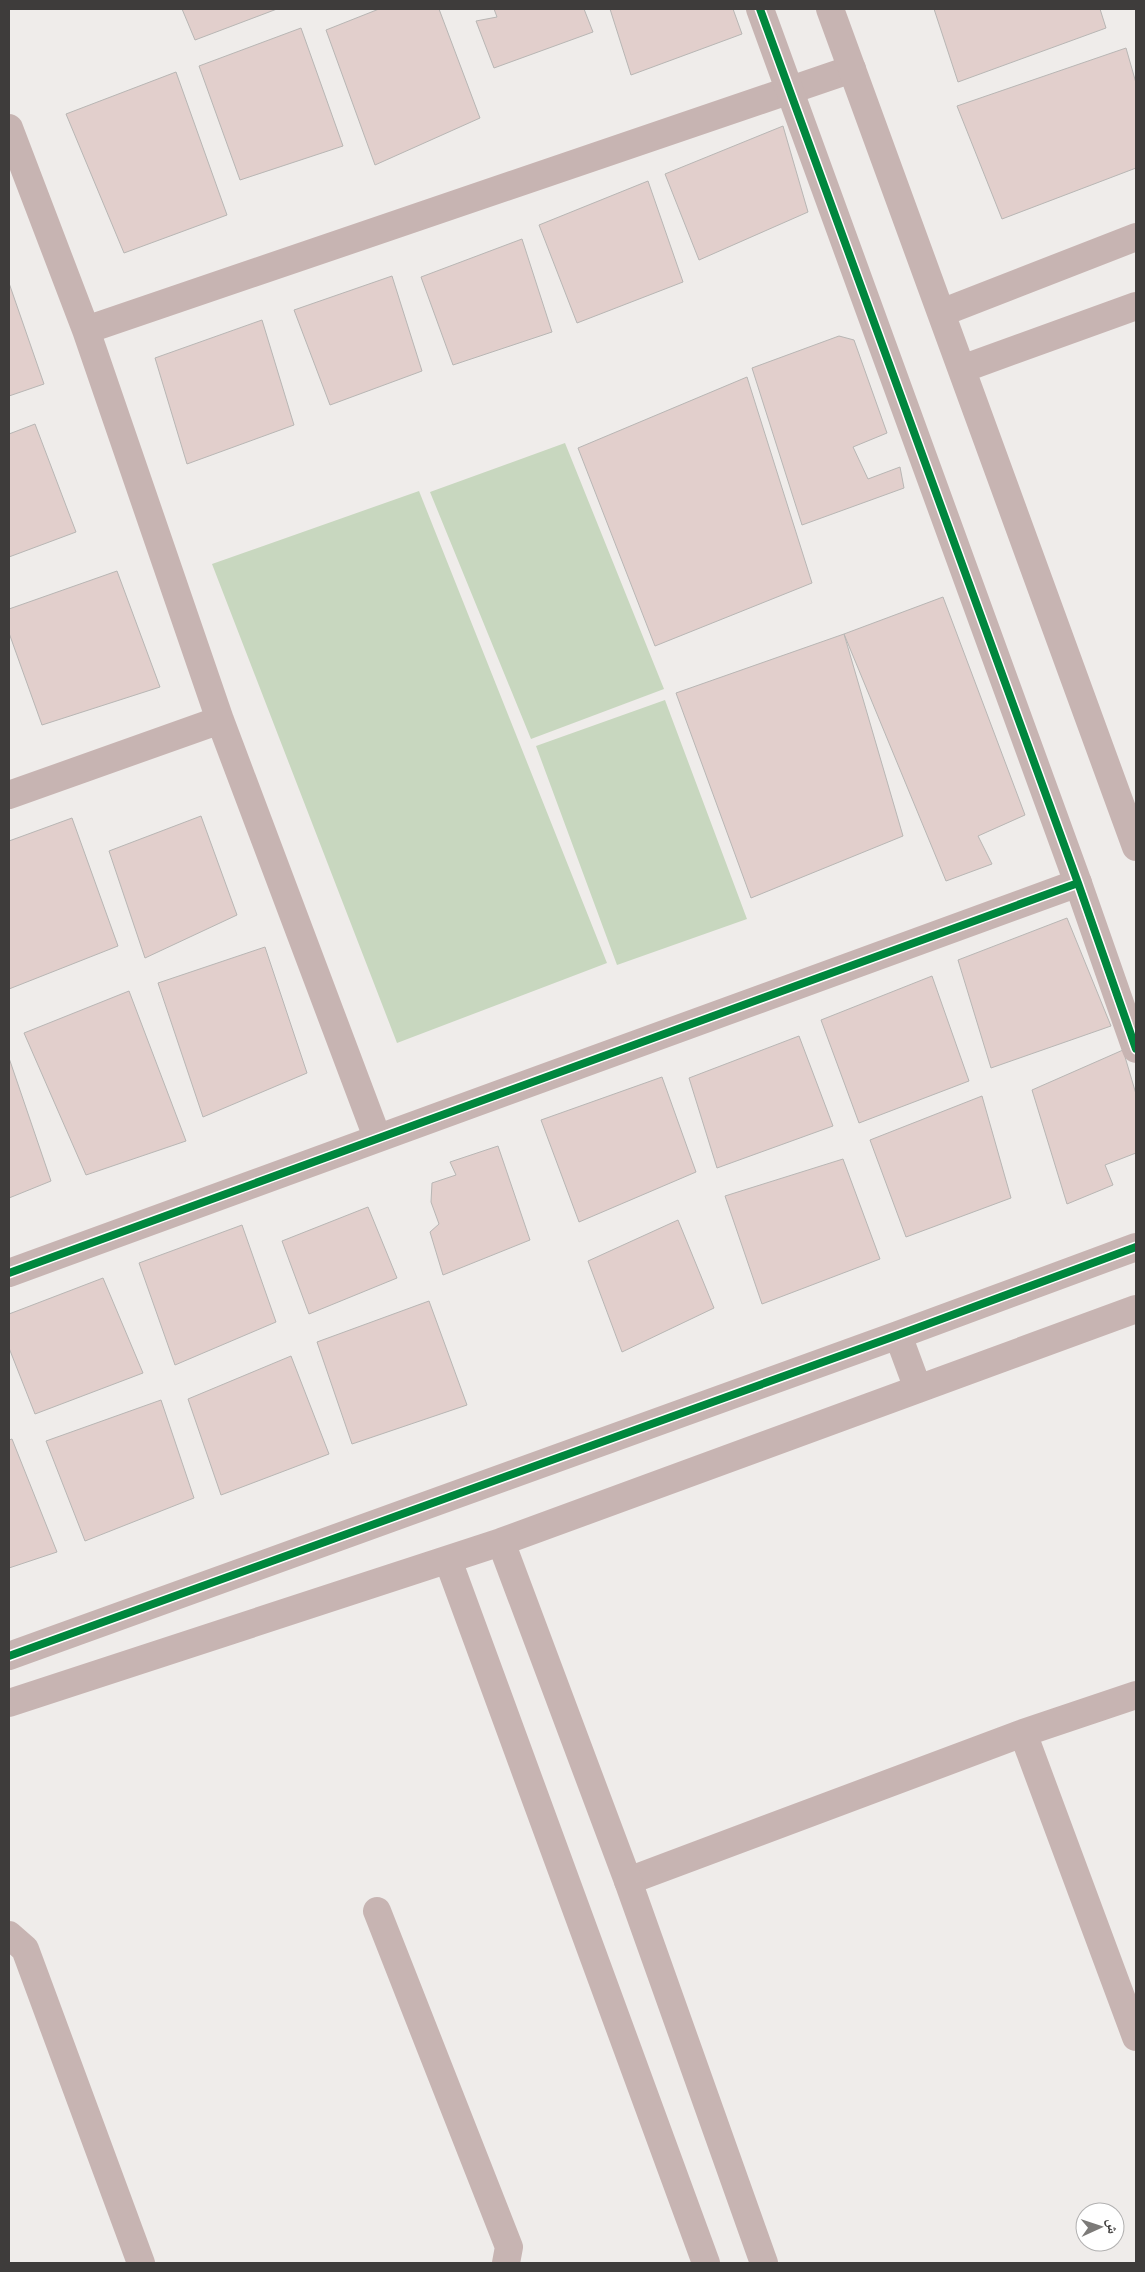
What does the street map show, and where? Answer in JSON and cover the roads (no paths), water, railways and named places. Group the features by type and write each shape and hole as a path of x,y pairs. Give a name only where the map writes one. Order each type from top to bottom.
{"street":[{"path":"760,9 1078,883 1136,1049"},
{"path":"830,9 1136,848"},
{"path":"86,330 852,69"},
{"path":"9,128 86,330 220,720 377,1137"},
{"path":"941,313 1136,237"},
{"path":"962,368 1136,306"},
{"path":"9,795 220,720"},
{"path":"9,1273 377,1137 1078,883"},
{"path":"9,1656 898,1335 1136,1247"},
{"path":"9,1704 502,1542 1136,1309"},
{"path":"898,1335 918,1389"},
{"path":"502,1542 628,1881 764,2263"},
{"path":"448,1560 706,2263"},
{"path":"628,1881 1023,1733 1136,1695"},
{"path":"1023,1733 1136,2037"},
{"path":"377,1911 510,2247 506,2263"},
{"path":"9,1935 25,1949 141,2263"}]}
